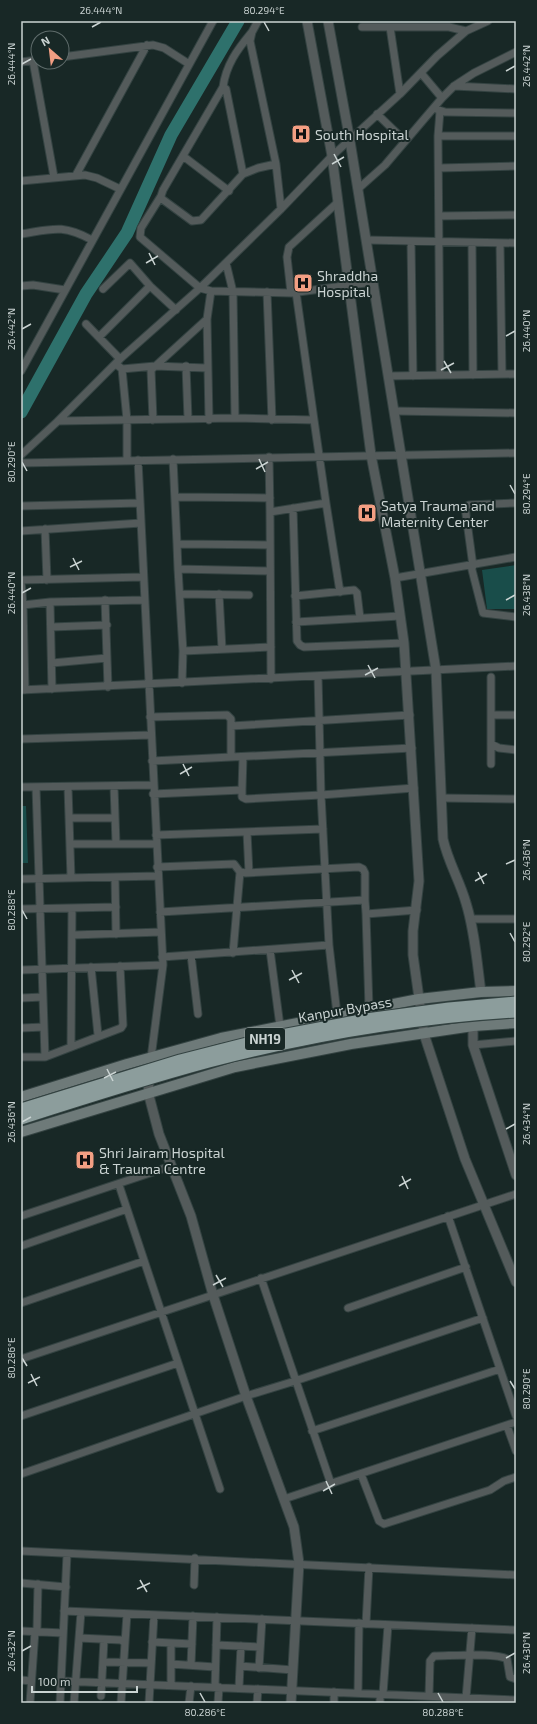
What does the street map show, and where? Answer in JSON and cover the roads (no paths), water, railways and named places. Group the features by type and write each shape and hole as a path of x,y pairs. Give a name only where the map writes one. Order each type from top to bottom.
{"highway":[{"name":"Kanpur Bypass","path":"21,1109 180,1060 271,1038 366,1019 448,1008 516,1002"},
{"name":"Kanpur Bypass","path":"21,1119 181,1070 284,1044 388,1025 449,1017 516,1012"}],"main road":[{"path":"21,1097 221,1038 419,999 481,992 516,991"},
{"path":"21,1132 148,1092 235,1067 351,1044 473,1026 516,1023"}],"street":[{"path":"21,371 213,21"},
{"path":"258,21 252,32 240,46 228,65 223,87 161,196 141,228 140,238 200,288 211,291 293,292 373,282"},
{"path":"307,21 332,156 371,455 395,578 404,643 410,715 419,881 417,910 413,931 413,955 424,1034 465,1158 516,1282"},
{"path":"328,21 350,139 436,670 443,839 447,856 466,902 481,992"},
{"path":"21,455 118,362 200,288 281,209 332,156 400,94 454,40 466,31 488,21"},
{"path":"362,27 449,27 466,31"},
{"path":"390,27 400,94"},
{"path":"252,32 250,41 276,164 281,209"},
{"path":"70,56 147,45 164,48 189,64"},
{"path":"76,174 147,45"},
{"path":"358,189 385,165 405,141 437,109 442,98 454,86 474,73 516,52"},
{"path":"38,70 54,177"},
{"path":"421,73 442,98"},
{"path":"454,86 516,89"},
{"path":"223,87 226,89 244,174"},
{"path":"437,109 516,113"},
{"path":"437,109 440,216 440,375"},
{"path":"378,114 405,141"},
{"path":"438,136 516,136"},
{"path":"183,156 229,191"},
{"path":"161,196 162,199 192,221 196,222 201,220 244,174 258,168 276,164"},
{"path":"439,168 516,166"},
{"path":"21,180 76,174 97,178 120,189"},
{"path":"338,202 289,247 287,257 320,456 340,592"},
{"path":"440,216 516,215"},
{"path":"21,234 66,229 75,231 92,240"},
{"path":"366,240 516,243"},
{"path":"411,241 413,376"},
{"path":"472,243 473,375"},
{"path":"500,243 502,374"},
{"path":"103,289 129,263 131,263 150,286 176,310"},
{"path":"226,263 233,292 235,418"},
{"path":"21,287 37,285 65,290"},
{"path":"98,337 150,286"},
{"path":"209,420 207,319 211,291"},
{"path":"267,292 272,420"},
{"path":"153,420 151,370 207,319"},
{"path":"86,324 98,337 122,369 127,420 127,460"},
{"path":"122,369 155,366 207,368"},
{"path":"186,366 188,420"},
{"path":"388,376 516,374"},
{"path":"394,411 516,413"},
{"path":"58,421 209,420 235,418 314,420"},
{"path":"21,463 516,453"},
{"path":"269,457 272,679"},
{"path":"173,459 183,651 182,683"},
{"path":"138,460 162,961 148,1092 171,1166 191,1216 213,1295 246,1396 294,1527 299,1563 292,1703"},
{"path":"175,497 270,498"},
{"path":"21,506 140,503"},
{"path":"270,512 326,503"},
{"path":"516,503 464,505 472,566 483,613 516,617"},
{"path":"293,508 297,641 304,647 404,643"},
{"path":"21,531 141,523"},
{"path":"45,529 47,580"},
{"path":"177,544 270,545"},
{"path":"395,578 472,566 516,557"},
{"path":"178,569 270,571"},
{"path":"143,577 21,581 23,690 516,666"},
{"path":"295,596 352,590 358,593 360,618"},
{"path":"180,594 249,595"},
{"path":"219,594 222,649"},
{"path":"105,600 108,687"},
{"path":"22,605 50,602 144,600"},
{"path":"50,602 52,689"},
{"path":"296,622 400,616"},
{"path":"51,627 107,625"},
{"path":"183,651 271,647"},
{"path":"52,663 108,658"},
{"path":"318,676 321,795 329,945 337,1014"},
{"path":"491,677 491,764"},
{"path":"150,717 227,715 231,719 231,757"},
{"path":"231,726 410,715"},
{"path":"491,715 516,715"},
{"path":"21,739 151,734"},
{"path":"491,744 494,747 516,750"},
{"path":"152,761 412,748"},
{"path":"242,756 242,797 246,799 414,788"},
{"path":"21,787 153,785"},
{"path":"68,786 71,878"},
{"path":"114,786 116,844"},
{"path":"36,787 45,1057"},
{"path":"153,794 242,790"},
{"path":"442,798 516,799"},
{"path":"69,818 115,818"},
{"path":"156,835 323,829"},
{"path":"247,832 249,873"},
{"path":"70,844 156,844"},
{"path":"158,866 234,864 240,872 233,953"},
{"path":"240,872 249,873 325,870 359,867 363,869 369,1008"},
{"path":"21,879 158,876"},
{"path":"115,877 116,934"},
{"path":"160,912 365,900"},
{"path":"21,910 116,907"},
{"path":"71,1046 72,908"},
{"path":"366,914 417,910"},
{"path":"470,919 516,919"},
{"path":"73,935 161,932"},
{"path":"21,970 120,966 162,961 191,955 329,945"},
{"path":"270,950 280,1026"},
{"path":"191,955 198,1014"},
{"path":"21,1057 45,1057 121,1028 123,1025 120,966"},
{"path":"92,967 98,1036"},
{"path":"21,998 43,997"},
{"path":"473,1026 473,1045 516,1175"},
{"path":"21,1028 44,1027"},
{"path":"473,1045 516,1041"},
{"path":"21,1216 119,1185 171,1166"},
{"path":"119,1185 220,1489"},
{"path":"21,1359 516,1194"},
{"path":"21,1246 127,1209"},
{"path":"448,1216 516,1416"},
{"path":"21,1303 144,1261"},
{"path":"348,1308 466,1267"},
{"path":"262,1278 295,1381 331,1484"},
{"path":"21,1474 195,1415 246,1396 483,1318"},
{"path":"21,1416 178,1363"},
{"path":"312,1431 500,1369"},
{"path":"284,1499 516,1422"},
{"path":"507,1426 516,1451"},
{"path":"361,1474 379,1521 384,1524 490,1490 504,1481 516,1477"},
{"path":"21,1551 299,1563 516,1575"},
{"path":"60,1703 67,1554"},
{"path":"194,1585 195,1558"},
{"path":"358,1693 362,1624 369,1567"},
{"path":"21,1583 66,1587"},
{"path":"30,1703 35,1631 37,1629 38,1584"},
{"path":"64,1611 516,1630"},
{"path":"74,1703 80,1612"},
{"path":"121,1703 128,1614"},
{"path":"149,1703 154,1615"},
{"path":"191,1666 193,1616"},
{"path":"218,1617 216,1645 218,1703"},
{"path":"259,1668 262,1619"},
{"path":"380,1703 388,1625"},
{"path":"466,1698 472,1628"},
{"path":"21,1631 63,1632"},
{"path":"79,1638 121,1640 125,1643"},
{"path":"101,1696 104,1640"},
{"path":"152,1642 192,1644"},
{"path":"171,1642 171,1685"},
{"path":"216,1645 260,1647"},
{"path":"239,1688 241,1646"},
{"path":"429,1696 431,1658 434,1656 493,1656 507,1658 510,1677 516,1679"},
{"path":"103,1662 151,1664"},
{"path":"171,1664 216,1667"},
{"path":"240,1666 293,1670"},
{"path":"21,1680 31,1681"},
{"path":"61,1681 429,1696 444,1700 466,1698 516,1700 515,1703"},
{"path":"189,1703 191,1686"},
{"path":"257,1703 258,1689"},
{"path":"334,1692 334,1703"},
{"path":"403,1703 404,1695"}],"waterway":[{"path":"21,412 86,294 127,233 171,135 238,21"}],"place":[{"name":"South Hospital","path":"301,134"},
{"name":"Shraddha Hospital","path":"303,283"},
{"name":"Satya Trauma and Maternity Center","path":"367,513"},
{"name":"Shri Jairam Hospital & Trauma Centre","path":"85,1160"}]}
